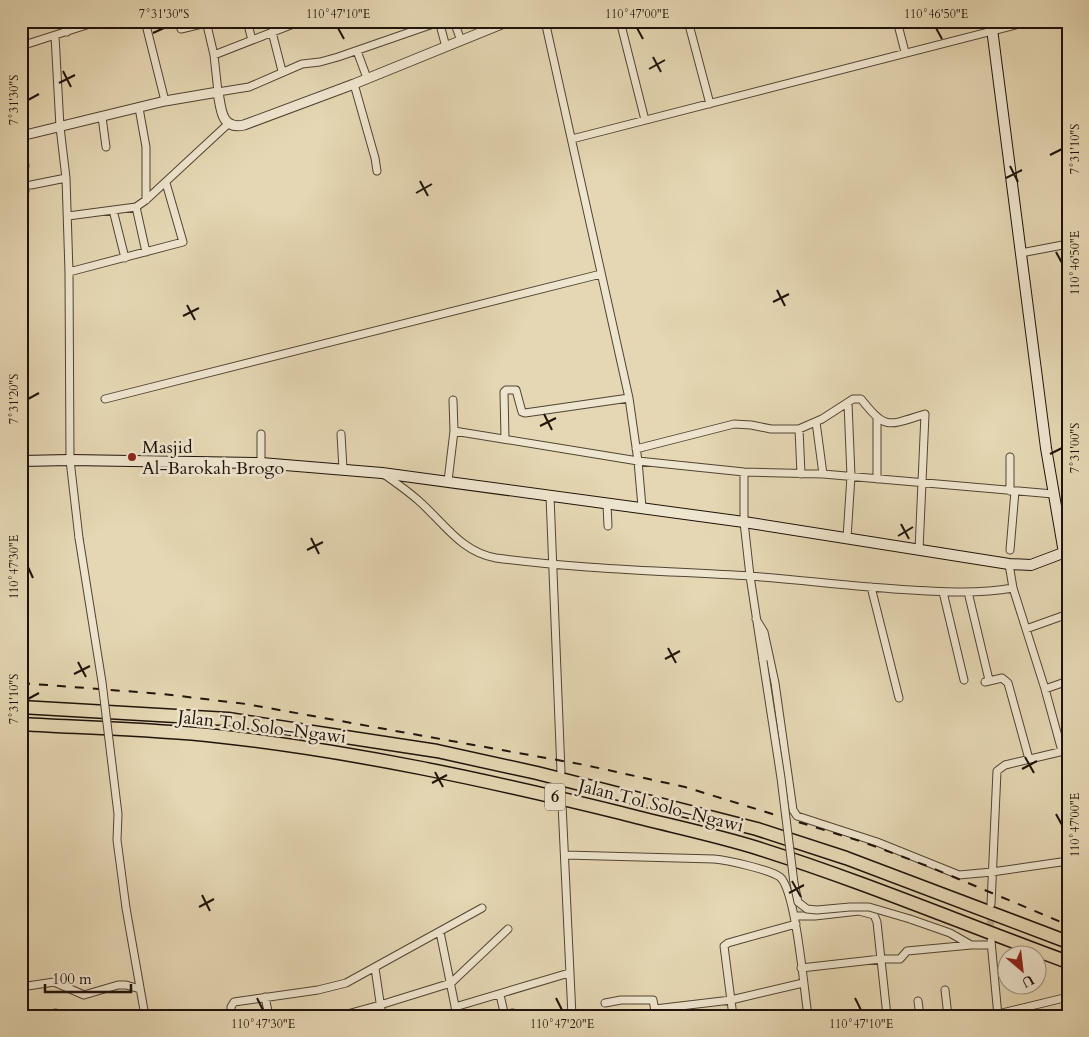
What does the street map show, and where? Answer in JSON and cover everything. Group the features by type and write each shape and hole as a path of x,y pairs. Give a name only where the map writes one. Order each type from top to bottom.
{"highway":[{"name":"Jalan Tol Solo–Ngawi","path":"21,706 228,719 437,752 537,773 758,829 846,858 1068,942"},
{"name":"Jalan Tol Solo–Ngawi","path":"21,724 215,736 340,753 435,770 532,791 754,847 838,875 1068,962"}],"main road":[{"path":"21,461 261,463 382,472 607,504 642,507 1009,564 1031,564 1066,552 1054,494 992,26"}],"street":[{"path":"61,21 67,32"},
{"path":"21,46 99,21"},
{"path":"145,21 164,101"},
{"path":"247,21 252,40"},
{"path":"214,55 301,21"},
{"path":"454,21 461,41"},
{"path":"181,29 206,22 214,55 220,108 228,124 234,126 244,125 354,84 509,21"},
{"path":"545,21 629,398 642,507"},
{"path":"620,21 645,120"},
{"path":"688,21 710,104"},
{"path":"897,21 905,52"},
{"path":"572,139 905,52 992,26 1031,21"},
{"path":"21,136 164,101 249,86 307,62 320,62 439,22 446,47"},
{"path":"272,32 282,71"},
{"path":"55,36 60,127 68,216 70,460 78,538 103,692 118,814 117,840 126,908 145,1016"},
{"path":"357,50 367,78"},
{"path":"354,84 377,171"},
{"path":"139,108 146,148 146,200"},
{"path":"102,117 106,148"},
{"path":"68,216 136,207 166,182 228,124"},
{"path":"21,146 25,166"},
{"path":"31,185 66,178"},
{"path":"69,272 183,242 166,182"},
{"path":"136,207 146,252"},
{"path":"113,210 125,258"},
{"path":"1021,253 1068,244"},
{"path":"105,398 601,274"},
{"path":"505,439 504,392 506,390 516,390 522,412 629,398"},
{"path":"636,449 740,424 771,429 798,429 816,422 853,399 860,398 877,418 883,422 895,423 925,414 920,550"},
{"path":"448,481 454,431 453,400"},
{"path":"847,538 851,476 848,403"},
{"path":"877,418 877,479"},
{"path":"816,422 823,474"},
{"path":"798,429 801,474"},
{"path":"454,431 638,461 744,472 823,474 1054,494"},
{"path":"261,434 261,463"},
{"path":"341,434 343,469"},
{"path":"1010,457 1012,491 1010,550"},
{"path":"382,472 420,502 459,541 482,555 505,560 625,570 750,576 944,592 988,592 1013,588"},
{"path":"744,472 744,522 750,576 798,902 808,909 817,910 869,907 950,932 971,945"},
{"path":"550,496 561,772"},
{"path":"607,504 608,526"},
{"path":"991,904 998,771 1004,765 1065,750 1013,588 1009,564"},
{"path":"871,587 899,698"},
{"path":"944,592 964,680"},
{"path":"968,592 987,681 1002,678 1008,683 1029,759"},
{"path":"1026,629 1068,614"},
{"path":"756,619 764,632 775,683 795,814 877,842 959,875 1068,861"},
{"path":"1045,688 1068,681"},
{"path":"562,804 572,1016"},
{"path":"564,855 726,860 778,876 785,886 795,920 808,1016"},
{"path":"231,1016 230,1007 234,1002 318,990 346,983 482,908"},
{"path":"733,1016 724,946 795,920 859,911 874,915 877,922 887,1016"},
{"path":"340,1016 451,983 508,929"},
{"path":"440,932 457,1016"},
{"path":"801,968 881,959 900,959 907,951 990,942 998,1015 1068,997"},
{"path":"375,968 382,1016"},
{"path":"455,1007 569,973"},
{"path":"21,987 52,982 84,995 118,985 140,989"},
{"path":"605,1003 621,1000 653,1000 656,1012 731,1000 803,983"},
{"path":"945,990 948,1016"},
{"path":"500,995 504,1012 507,1014 513,1013"},
{"path":"265,997 269,1016"},
{"path":"918,1001 920,1016"},
{"path":"40,1016 56,1012"},
{"path":"841,1016 856,1014 858,1016"}],"tunnel":[{"path":"562,777 562,801"},
{"path":"990,936 991,911"}],"railway":[{"path":"21,683 163,694 246,704 585,765 685,787 863,842 930,867 1068,925"}],"place":[{"name":"Masjid Al-Barokah Brogo","path":"132,457"}]}
